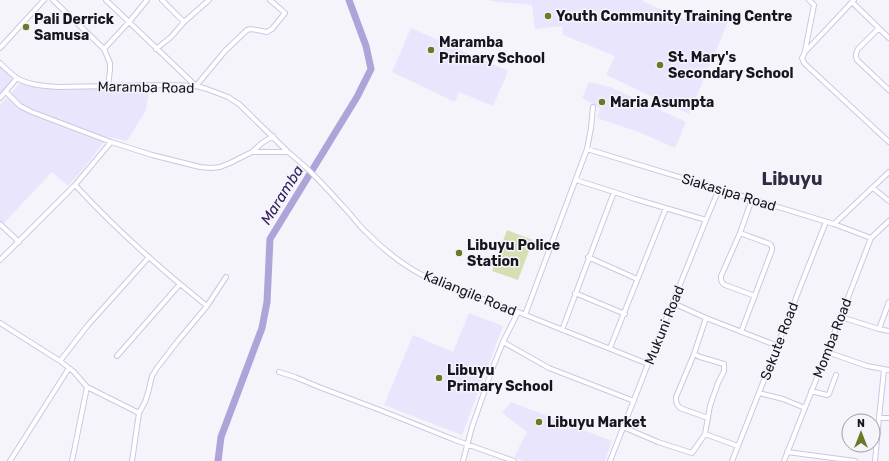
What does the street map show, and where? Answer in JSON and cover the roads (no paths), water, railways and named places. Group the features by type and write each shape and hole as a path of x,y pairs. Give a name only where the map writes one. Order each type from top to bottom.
{"street":[{"path":"0,48 44,0"},
{"path":"53,0 104,49 110,63 108,86"},
{"path":"106,0 196,86 225,51 247,30 251,29 267,32 272,29 285,12 270,0"},
{"path":"104,49 130,22 147,0"},
{"path":"162,0 184,22"},
{"path":"156,49 171,37 184,22 209,0"},
{"path":"809,0 814,5 805,52 802,58 804,63 889,142"},
{"path":"805,52 853,1 889,38"},
{"path":"878,28 858,49 856,56 857,60 889,90"},
{"name":"Maramba Road","path":"0,63 17,78 44,86 196,86 218,92 239,104 297,159"},
{"path":"0,98 17,78"},
{"path":"6,92 26,110 111,142 152,155 200,167 220,167 230,163 252,152 273,136"},
{"path":"525,315 587,149 593,107"},
{"path":"0,260 75,185 111,142"},
{"name":"Siakasipa Road","path":"587,149 834,224 871,238"},
{"path":"252,152 288,152"},
{"name":"Kaliangile Road","path":"297,159 365,232 401,263 426,278 518,312 648,364"},
{"path":"834,224 889,172"},
{"path":"576,180 706,220"},
{"path":"75,185 149,257 207,306"},
{"path":"873,188 889,201"},
{"name":"Mukuni Road","path":"610,461 719,189"},
{"path":"562,330 588,257 614,192"},
{"path":"752,199 740,233 721,276 721,280 725,285 754,296"},
{"path":"610,348 625,314 637,279 666,208"},
{"name":"Momba Road","path":"784,461 828,352 871,238 889,221"},
{"name":"Sekute Road","path":"732,461 826,222"},
{"path":"0,224 18,242"},
{"path":"740,233 772,246 772,250 741,332"},
{"path":"60,361 88,325 149,257"},
{"path":"588,257 637,279"},
{"path":"132,461 139,413 145,402 152,376 177,342 207,306 226,277"},
{"path":"117,356 180,284"},
{"path":"575,293 625,314"},
{"path":"879,330 889,302"},
{"path":"673,303 706,318 778,346"},
{"path":"463,461 476,413 502,342 518,312"},
{"path":"841,317 879,330 889,331"},
{"path":"706,318 694,354 676,397 676,404 680,408 708,418"},
{"path":"0,323 60,361 74,372 87,387 139,413"},
{"path":"502,342 549,368 634,401"},
{"path":"828,352 867,366 887,370 880,413"},
{"path":"623,427 658,442 692,454 705,434 710,406 724,371 724,364 694,354"},
{"path":"10,461 69,368"},
{"path":"279,372 449,438 514,461"},
{"path":"811,391 827,395 829,394 836,375"},
{"path":"72,461 87,387"},
{"path":"759,393 783,399 805,408"},
{"path":"705,434 738,446"},
{"path":"787,452 855,461"}],"waterway":[{"name":"Maramba","path":"218,461 221,437 262,328 267,302 270,239 357,97 371,69 366,46 349,0"}],"place":[{"name":"Youth Community Training Centre","path":"548,16"},
{"name":"Pali Derrick Samusa","path":"26,27"},
{"name":"Maramba Primary School","path":"431,50"},
{"name":"St. Mary's Secondary School","path":"660,65"},
{"name":"Maria Asumpta","path":"602,102"},
{"name":"Libuyu Police Station","path":"459,253"},
{"name":"Libuyu Primary School","path":"439,378"},
{"name":"Libuyu Market","path":"539,422"}],"district":[{"name":"Libuyu","path":"792,179"}]}
